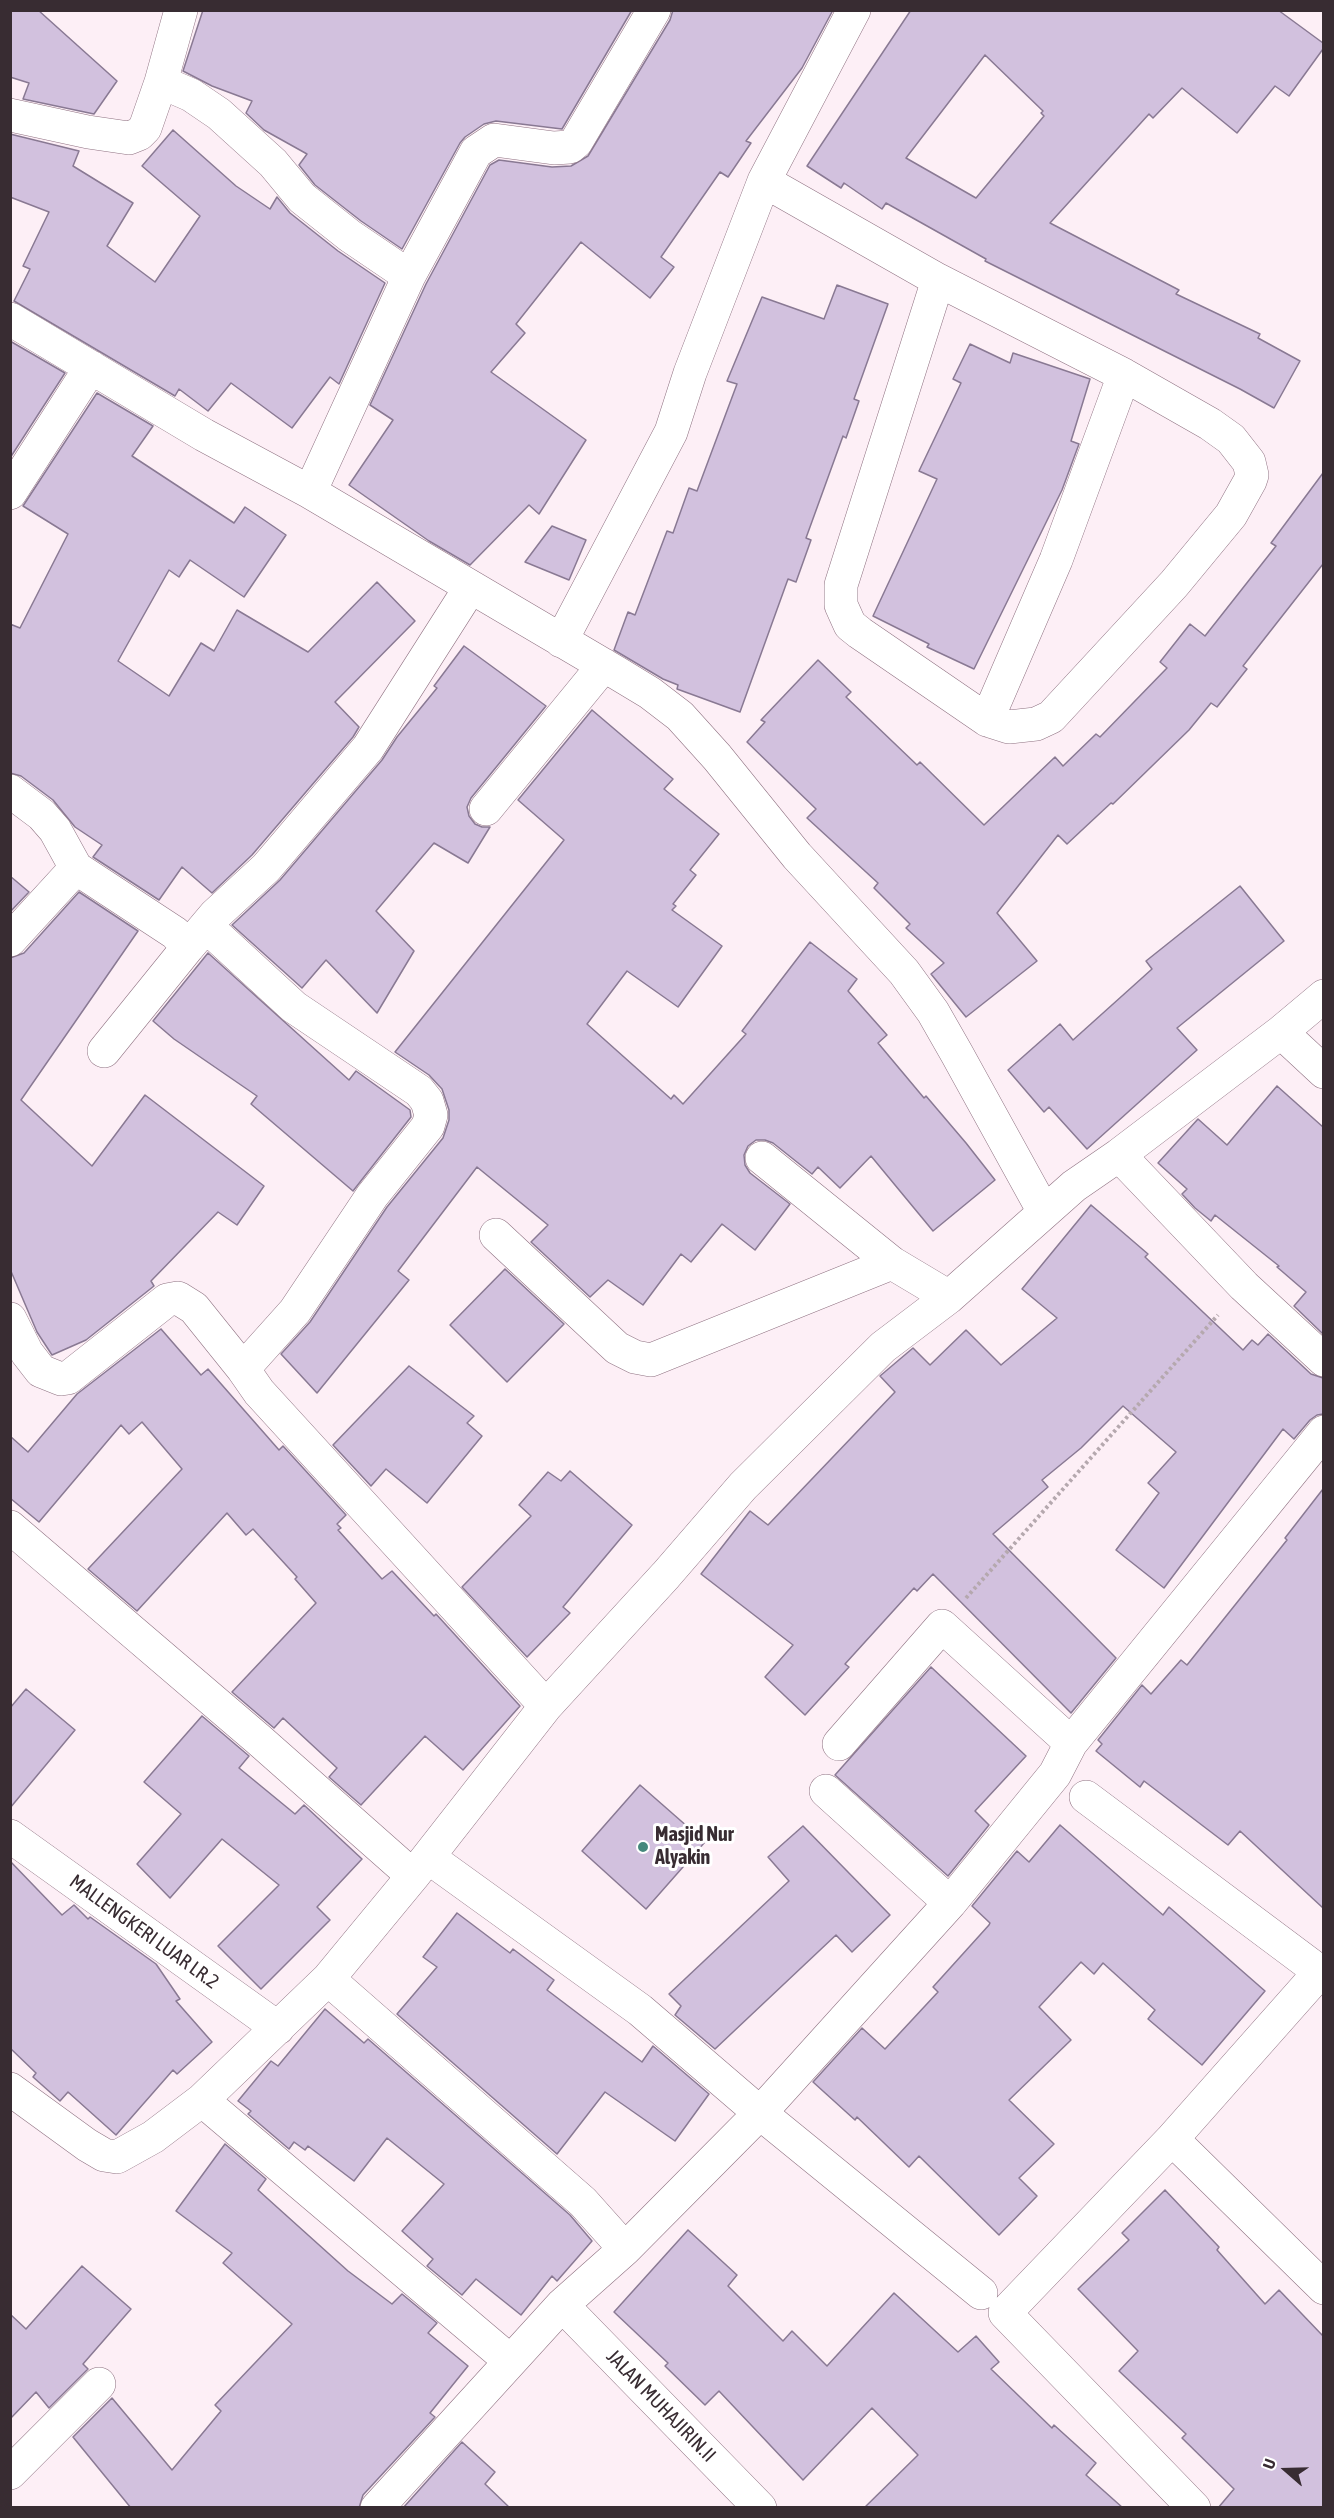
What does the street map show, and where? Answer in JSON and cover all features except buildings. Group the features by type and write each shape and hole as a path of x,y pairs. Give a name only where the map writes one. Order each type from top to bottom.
{"street":[{"path":"10,115 88,132 129,138 139,134 145,128 161,82 181,10"},
{"path":"309,492 409,276 476,152 494,140 554,148 570,147 576,142 654,10"},
{"path":"561,641 671,432 690,374 764,181 854,10"},
{"path":"161,82 190,94 219,114 273,163 302,198 350,236 409,276"},
{"path":"764,181 938,280 1124,375 1210,424 1231,439 1249,462 1250,482 1231,515 1174,584 1051,717 1036,724 1009,727 987,720 860,633 846,617 840,597 841,585 938,280"},
{"path":"10,319 204,435 309,492 604,665 650,693 680,716 797,855 904,972 933,1012 1043,1210"},
{"path":"10,493 91,368"},
{"path":"987,720 1056,560 1124,375"},
{"path":"104,1052 197,936 266,868 368,748 470,588"},
{"path":"486,809 604,665"},
{"path":"10,791 42,815 55,830 76,868 175,933 197,936 294,1007 419,1091 427,1101 431,1115 428,1126 372,1196 296,1311 243,1369"},
{"path":"10,940 76,868"},
{"path":"10,2089 104,2156 117,2157 153,2137 202,2100 328,1979 421,1866 546,1706 666,1575 743,1486 883,1347 949,1297 1043,1210 1281,1032 1323,996"},
{"path":"1281,1032 1323,1072"},
{"path":"1119,1155 1244,1286 1323,1359"},
{"path":"762,1158 892,1263 949,1297"},
{"path":"496,1235 617,1348 635,1357 651,1360 892,1263"},
{"path":"10,1319 27,1353 40,1371 61,1379 68,1378 166,1300 178,1298 194,1308 260,1392 546,1706"},
{"path":"377,2508 509,2360 562,2305 625,2249 760,2113 950,1903 1055,1774 1071,1743 1323,1432"},
{"path":"10,1527 258,1739 421,1866 640,2010 760,2113 981,2293"},
{"path":"839,1743 942,1626 1071,1743"},
{"path":"826,1791 950,1903"},
{"path":"1086,1797 1321,1974 1173,2139 1005,2313 1194,2508"},
{"name":"MALLENGKERI LUAR LR.2","path":"10,1836 278,2028"},
{"path":"328,1979 583,2202 625,2249"},
{"path":"202,2100 509,2360"},
{"path":"1173,2139 1323,2288"},
{"name":"JALAN MUHAJIRIN.II","path":"562,2305 760,2508"},
{"path":"10,2473 99,2384"}],"path":[{"path":"942,1626 1244,1286"}],"place":[{"name":"Masjid Nur Alyakin","path":"643,1847"}]}
